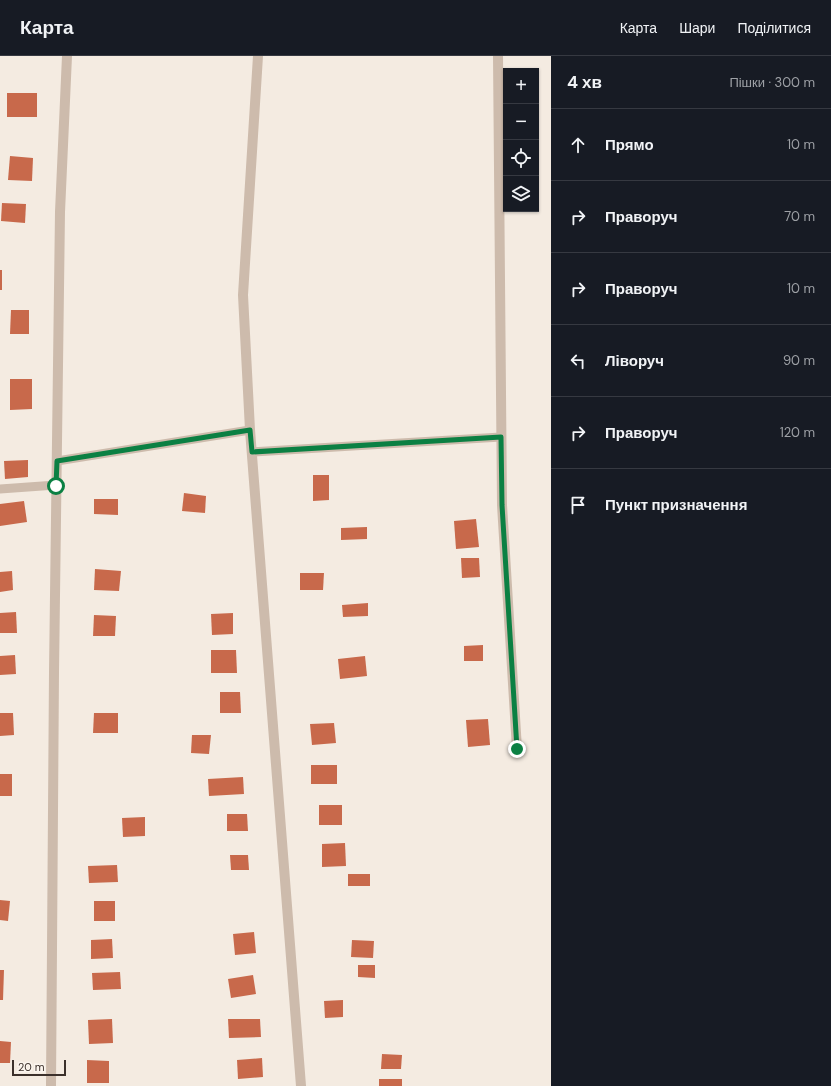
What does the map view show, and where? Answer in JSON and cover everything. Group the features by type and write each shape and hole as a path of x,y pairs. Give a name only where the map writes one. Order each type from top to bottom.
{"street":[{"path":"51,1086 54,672 60,212 68,56"},
{"path":"258,56 243,295 250,430 301,1086"},
{"path":"498,56 502,505 517,749"}],"lane":[{"path":"57,461 250,430"},
{"path":"252,452 501,437"},
{"path":"0,489 56,486"}],"building":[{"path":"7,93 37,93 37,117 7,117"},
{"path":"10,156 33,158 32,181 8,180"},
{"path":"2,203 26,204 25,223 1,221"},
{"path":"0,270 2,270 2,290 0,290"},
{"path":"11,310 29,310 29,334 10,334"},
{"path":"10,379 32,379 32,409 10,410"},
{"path":"28,460 28,477 5,479 4,461"},
{"path":"313,475 329,475 329,500 313,501"},
{"path":"184,493 206,496 205,513 182,511"},
{"path":"94,499 118,499 118,515 94,514"},
{"path":"24,501 27,522 0,526 0,504"},
{"path":"476,519 479,547 456,549 454,521"},
{"path":"367,527 367,539 341,540 341,528"},
{"path":"461,558 479,558 480,577 462,578"},
{"path":"95,569 121,571 119,591 94,590"},
{"path":"12,571 13,590 0,592 0,572"},
{"path":"300,573 324,573 323,590 300,590"},
{"path":"368,603 368,616 343,617 342,605"},
{"path":"16,612 17,633 0,633 0,613"},
{"path":"233,613 233,634 212,635 211,614"},
{"path":"94,615 116,616 115,636 93,636"},
{"path":"483,645 483,661 464,661 464,646"},
{"path":"211,650 236,650 237,673 211,673"},
{"path":"15,655 16,674 0,675 0,656"},
{"path":"365,656 367,676 340,679 338,659"},
{"path":"220,692 240,692 241,713 220,713"},
{"path":"0,713 13,713 14,735 0,736"},
{"path":"94,713 118,713 118,733 93,733"},
{"path":"488,719 490,745 468,747 466,720"},
{"path":"334,723 336,743 312,745 310,724"},
{"path":"192,735 211,735 209,754 191,753"},
{"path":"311,765 337,765 337,784 311,784"},
{"path":"0,774 12,774 12,796 0,796"},
{"path":"243,777 244,794 209,796 208,779"},
{"path":"319,805 342,805 342,825 319,825"},
{"path":"227,814 247,814 248,831 227,831"},
{"path":"145,817 145,836 123,837 122,818"},
{"path":"345,843 346,866 322,867 322,844"},
{"path":"230,855 248,855 249,870 231,870"},
{"path":"117,865 118,882 89,883 88,866"},
{"path":"348,874 370,874 370,886 348,886"},
{"path":"0,900 10,901 8,921 0,920"},
{"path":"94,901 115,901 115,921 94,921"},
{"path":"254,932 256,953 235,955 233,934"},
{"path":"112,939 113,958 91,959 91,940"},
{"path":"352,940 374,941 373,958 351,957"},
{"path":"358,965 375,965 375,978 358,977"},
{"path":"0,970 4,970 3,1000 0,1000"},
{"path":"120,972 121,989 93,990 92,973"},
{"path":"253,975 256,994 231,998 228,979"},
{"path":"343,1000 343,1017 325,1018 324,1001"},
{"path":"112,1019 113,1043 89,1044 88,1020"},
{"path":"228,1019 260,1019 261,1037 229,1038"},
{"path":"0,1041 11,1042 10,1063 0,1063"},
{"path":"382,1054 402,1055 401,1069 381,1069"},
{"path":"262,1058 263,1077 238,1079 237,1060"},
{"path":"87,1060 109,1061 109,1083 87,1083"},
{"path":"379,1079 402,1079 402,1086 379,1086"}],"route":[{"path":"56,486 57,461 250,430 252,452 501,437 502,505 517,749"}]}
